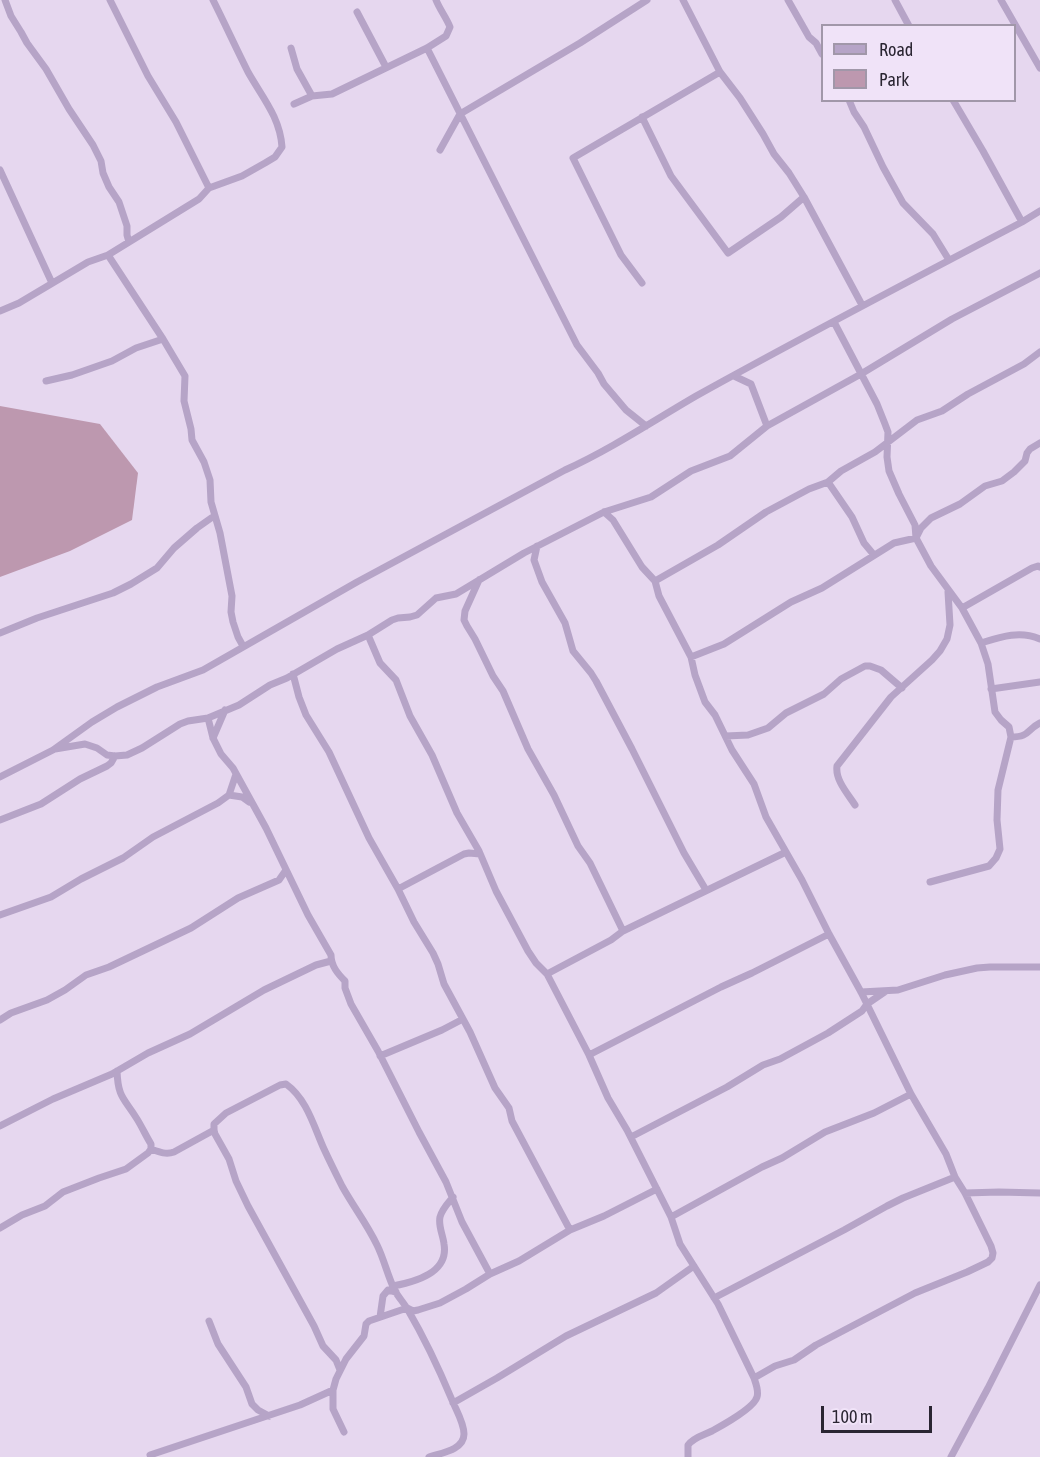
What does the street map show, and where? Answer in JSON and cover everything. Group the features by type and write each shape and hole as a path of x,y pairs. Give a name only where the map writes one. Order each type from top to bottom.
{"street":[{"path":"15,0 6,2 11,16 93,145 101,161 109,188 119,202 127,226 129,242"},
{"path":"0,310 19,303 88,262 108,255 199,199 209,188 242,176 265,164 275,157 282,147 281,133 274,116 249,73 213,0"},
{"path":"294,104 312,96 332,94 427,48 446,36 450,27 436,0"},
{"path":"440,150 460,114 580,43 647,0"},
{"path":"683,0 720,72 745,105 774,154 804,197 862,305"},
{"path":"788,0 821,52"},
{"path":"895,0 908,24"},
{"path":"1001,0 1015,24"},
{"path":"112,1 119,20 148,76 176,122 209,188"},
{"path":"357,12 386,67"},
{"path":"1016,26 1040,68"},
{"path":"291,48 297,69 312,96"},
{"path":"427,48 577,345 604,384 626,410 646,426"},
{"path":"642,283 621,255 573,158 720,72"},
{"path":"850,102 903,203 933,234 949,260"},
{"path":"954,102 1022,222"},
{"path":"642,117 672,176 728,253 781,217 804,197"},
{"path":"0,170 52,283"},
{"path":"0,777 53,750 117,707 157,687 203,670 357,582 587,460 862,305 1040,211"},
{"path":"108,255 185,376 184,401 192,429 192,440 204,462 210,480 211,502 220,533 232,596 231,612 238,638 243,646"},
{"path":"53,750 85,744 107,755 127,755 180,724 208,718 239,705 319,658 368,635 392,620 417,615 436,598 456,594 524,553 604,512 651,497 691,471 730,456 767,426 861,374 952,319 1040,273"},
{"path":"834,322 885,424 888,432 889,471 915,525 916,538 931,566 962,609 981,643 988,664 996,712 1009,727 1011,737 999,790 997,820 1000,849 996,858 989,866 930,882"},
{"path":"46,381 112,361 136,348 163,339"},
{"path":"656,581 718,545 766,512 835,478 841,471 875,452 916,420 942,411 968,393 1024,364 1040,352"},
{"path":"734,376 751,384 767,426"},
{"path":"916,538 921,528 931,518 960,504 985,486 1002,481 1014,472 1025,461 1030,449 1040,443"},
{"path":"828,482 852,517 864,543 874,555"},
{"path":"613,520 614,508"},
{"path":"604,512 613,520 636,559 656,581 659,596 691,657 702,696 754,784 766,817 861,992 911,1094 946,1154 993,1252 988,1262 915,1293 816,1345 799,1357 775,1366 754,1378"},
{"path":"0,633 113,593 131,584 157,568 174,548 214,516"},
{"path":"691,657 724,644 791,602 822,588 894,543 916,538"},
{"path":"537,546 534,560 542,582 565,623 573,651 596,681 684,853 706,890"},
{"path":"524,553 534,560"},
{"path":"962,609 1032,568 1040,567"},
{"path":"480,579 465,611 466,627 475,639 506,697 528,749 554,795 578,846 590,863 623,931"},
{"path":"855,805 838,777 837,766 891,697 940,651 947,639 950,626 948,590"},
{"path":"981,643 1021,634 1040,639"},
{"path":"368,635 380,663 396,680 410,716 432,755 496,891 532,959 547,974 589,1055 608,1098 631,1137 671,1216 680,1244 714,1298 758,1388 758,1396 748,1408 716,1429 691,1441 688,1444 688,1457"},
{"path":"726,736 740,737 768,728 786,713 824,694 841,679 865,666 881,670 902,688"},
{"path":"293,674 306,715 329,752 369,838 433,953 444,984 470,1032 495,1088 509,1108 512,1121 570,1230"},
{"path":"992,689 1040,682"},
{"path":"213,738 225,710"},
{"path":"208,718 213,738 221,754 233,768 266,828 291,883 331,956 337,973 345,981 351,1004 446,1182 462,1222 490,1274"},
{"path":"1011,737 1022,737 1040,723"},
{"path":"732,750 740,737"},
{"path":"70,738 70,747"},
{"path":"0,820 41,804 80,779 107,766 115,756"},
{"path":"0,915 51,897 123,858 153,837 200,814 229,795 236,774"},
{"path":"229,795 242,797 251,803"},
{"path":"547,974 611,940 623,931 786,852"},
{"path":"398,889 464,855 480,854"},
{"path":"0,1020 11,1013 47,1000 86,975 109,967 191,928 238,898 279,879 286,870"},
{"path":"279,879 291,883"},
{"path":"589,1055 829,934"},
{"path":"0,1126 190,1034 264,990 316,965 331,961"},
{"path":"861,992 898,990 945,975 977,968 1040,967"},
{"path":"631,1137 727,1087 763,1065 780,1059 828,1033 862,1011 867,1004 886,991"},
{"path":"380,1056 463,1019"},
{"path":"117,1071 120,1093 151,1144 151,1149"},
{"path":"340,1370 336,1360 323,1346 266,1241 214,1130 214,1124 226,1113 280,1084 286,1083 302,1101 343,1187 374,1239 394,1289 407,1308 439,1369 453,1403 464,1431 462,1442 458,1446 429,1457"},
{"path":"671,1216 782,1158 825,1132 874,1113 911,1094"},
{"path":"151,1149 169,1154 214,1130"},
{"path":"0,1228 22,1215 45,1206 63,1192 126,1169 151,1149"},
{"path":"714,1298 903,1197 956,1177"},
{"path":"344,1432 333,1409 333,1390 345,1359 364,1336 366,1324 369,1321 407,1308 413,1311 440,1303 490,1274 519,1261 570,1230 604,1216 657,1189"},
{"path":"965,1193 1040,1193"},
{"path":"380,1317 383,1296 388,1290 425,1276 436,1269 442,1261 445,1245 439,1219 453,1197"},
{"path":"453,1403 566,1336 656,1293 694,1266"},
{"path":"951,1457 1040,1285"},
{"path":"209,1321 218,1344 246,1387 252,1404 269,1416"},
{"path":"336,1360 345,1359"},
{"path":"150,1455 300,1405 333,1390"}],"green space":[{"path":"0,406 100,424 138,473 132,520 70,551 0,577"}]}
